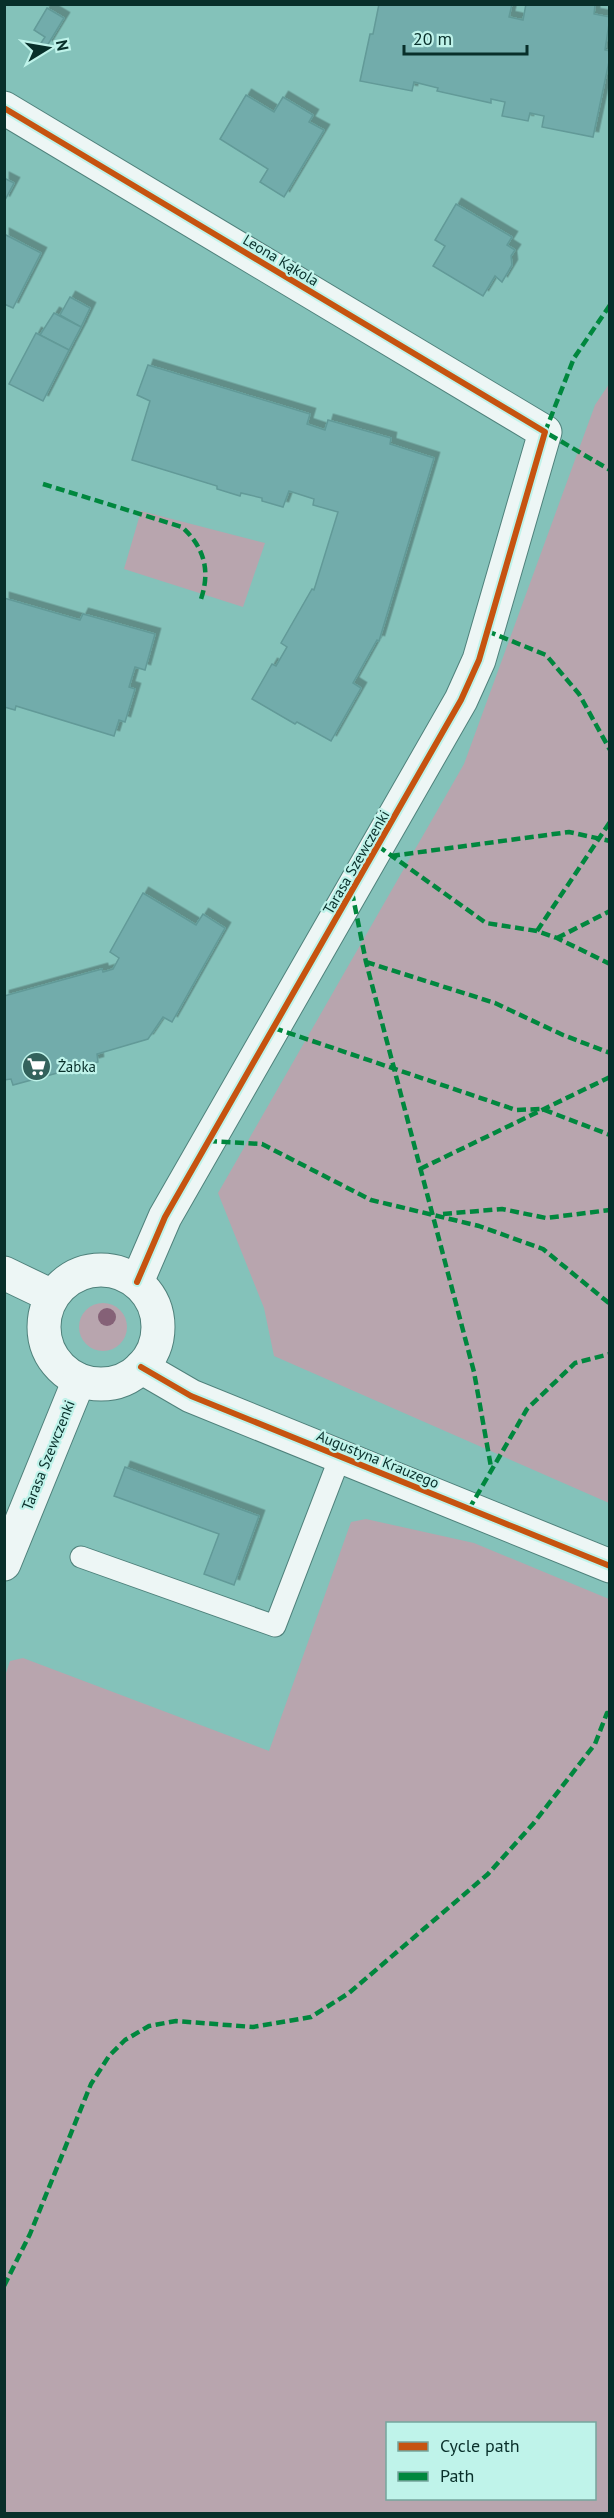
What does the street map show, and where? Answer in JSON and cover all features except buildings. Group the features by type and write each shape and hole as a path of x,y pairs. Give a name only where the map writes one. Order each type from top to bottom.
{"street":[{"name":"Leona Kąkola","path":"4,108 545,432"},
{"name":"Tarasa Szewczenki","path":"137,1282 165,1217 461,700 479,660 545,432"},
{"path":"101,1269 120,1273 137,1282 150,1297 156,1314 158,1333 152,1352 141,1367 128,1377 112,1383 95,1384 79,1380 62,1369 50,1353 44,1334 45,1314 52,1296 65,1281 82,1272 101,1269"},
{"path":"4,1274 52,1296"},
{"name":"Augustyna Krauzego","path":"141,1367 191,1396 609,1566"},
{"name":"Tarasa Szewczenki","path":"4,1564 79,1380"}],"lane":[{"path":"81,1557 275,1626 340,1457"}],"shaded area":[{"path":"609,384 609,1503 274,1356 264,1308 218,1193 464,764 595,405"},
{"path":"141,511 265,543 243,607 124,569"},
{"path":"98,1303 108,1303 123,1313 127,1327 123,1341 117,1347 108,1351 98,1351 83,1341 79,1332 79,1322 89,1307"},
{"path":"366,1519 474,1543 609,1599 609,2513 5,2513 4,1679 10,1661 23,1658 269,1751 351,1522"}],"marked path":[{"path":"610,305 574,358 545,432 610,470"},
{"path":"43,484 182,527 196,543 204,561 205,581 200,602"},
{"path":"487,631 546,655 579,694 610,750"},
{"path":"537,931 610,822"},
{"path":"391,856 569,832 610,841"},
{"path":"378,846 486,923 537,931 557,938 610,964"},
{"path":"352,892 366,962 474,1372 491,1467"},
{"path":"557,938 610,911"},
{"path":"366,962 495,1003 563,1035 610,1053"},
{"path":"274,1028 516,1110 542,1109 610,1135"},
{"path":"420,1169 610,1077"},
{"path":"208,1141 262,1144 371,1200 479,1226 543,1249 610,1304"},
{"path":"443,1214 502,1209 546,1218 610,1210"},
{"path":"469,1509 527,1409 575,1363 610,1354"},
{"path":"4,2286 30,2234 91,2084 109,2056 125,2040 149,2026 176,2021 253,2027 311,2017 349,1993 488,1874 533,1824 595,1744 607,1713 610,1713"}],"cycle path":[{"path":"4,108 545,432 479,660 461,700 165,1217 137,1282"},
{"path":"141,1367 191,1396 610,1566"}],"place":[{"name":"Żabka","path":"37,1066"}]}
